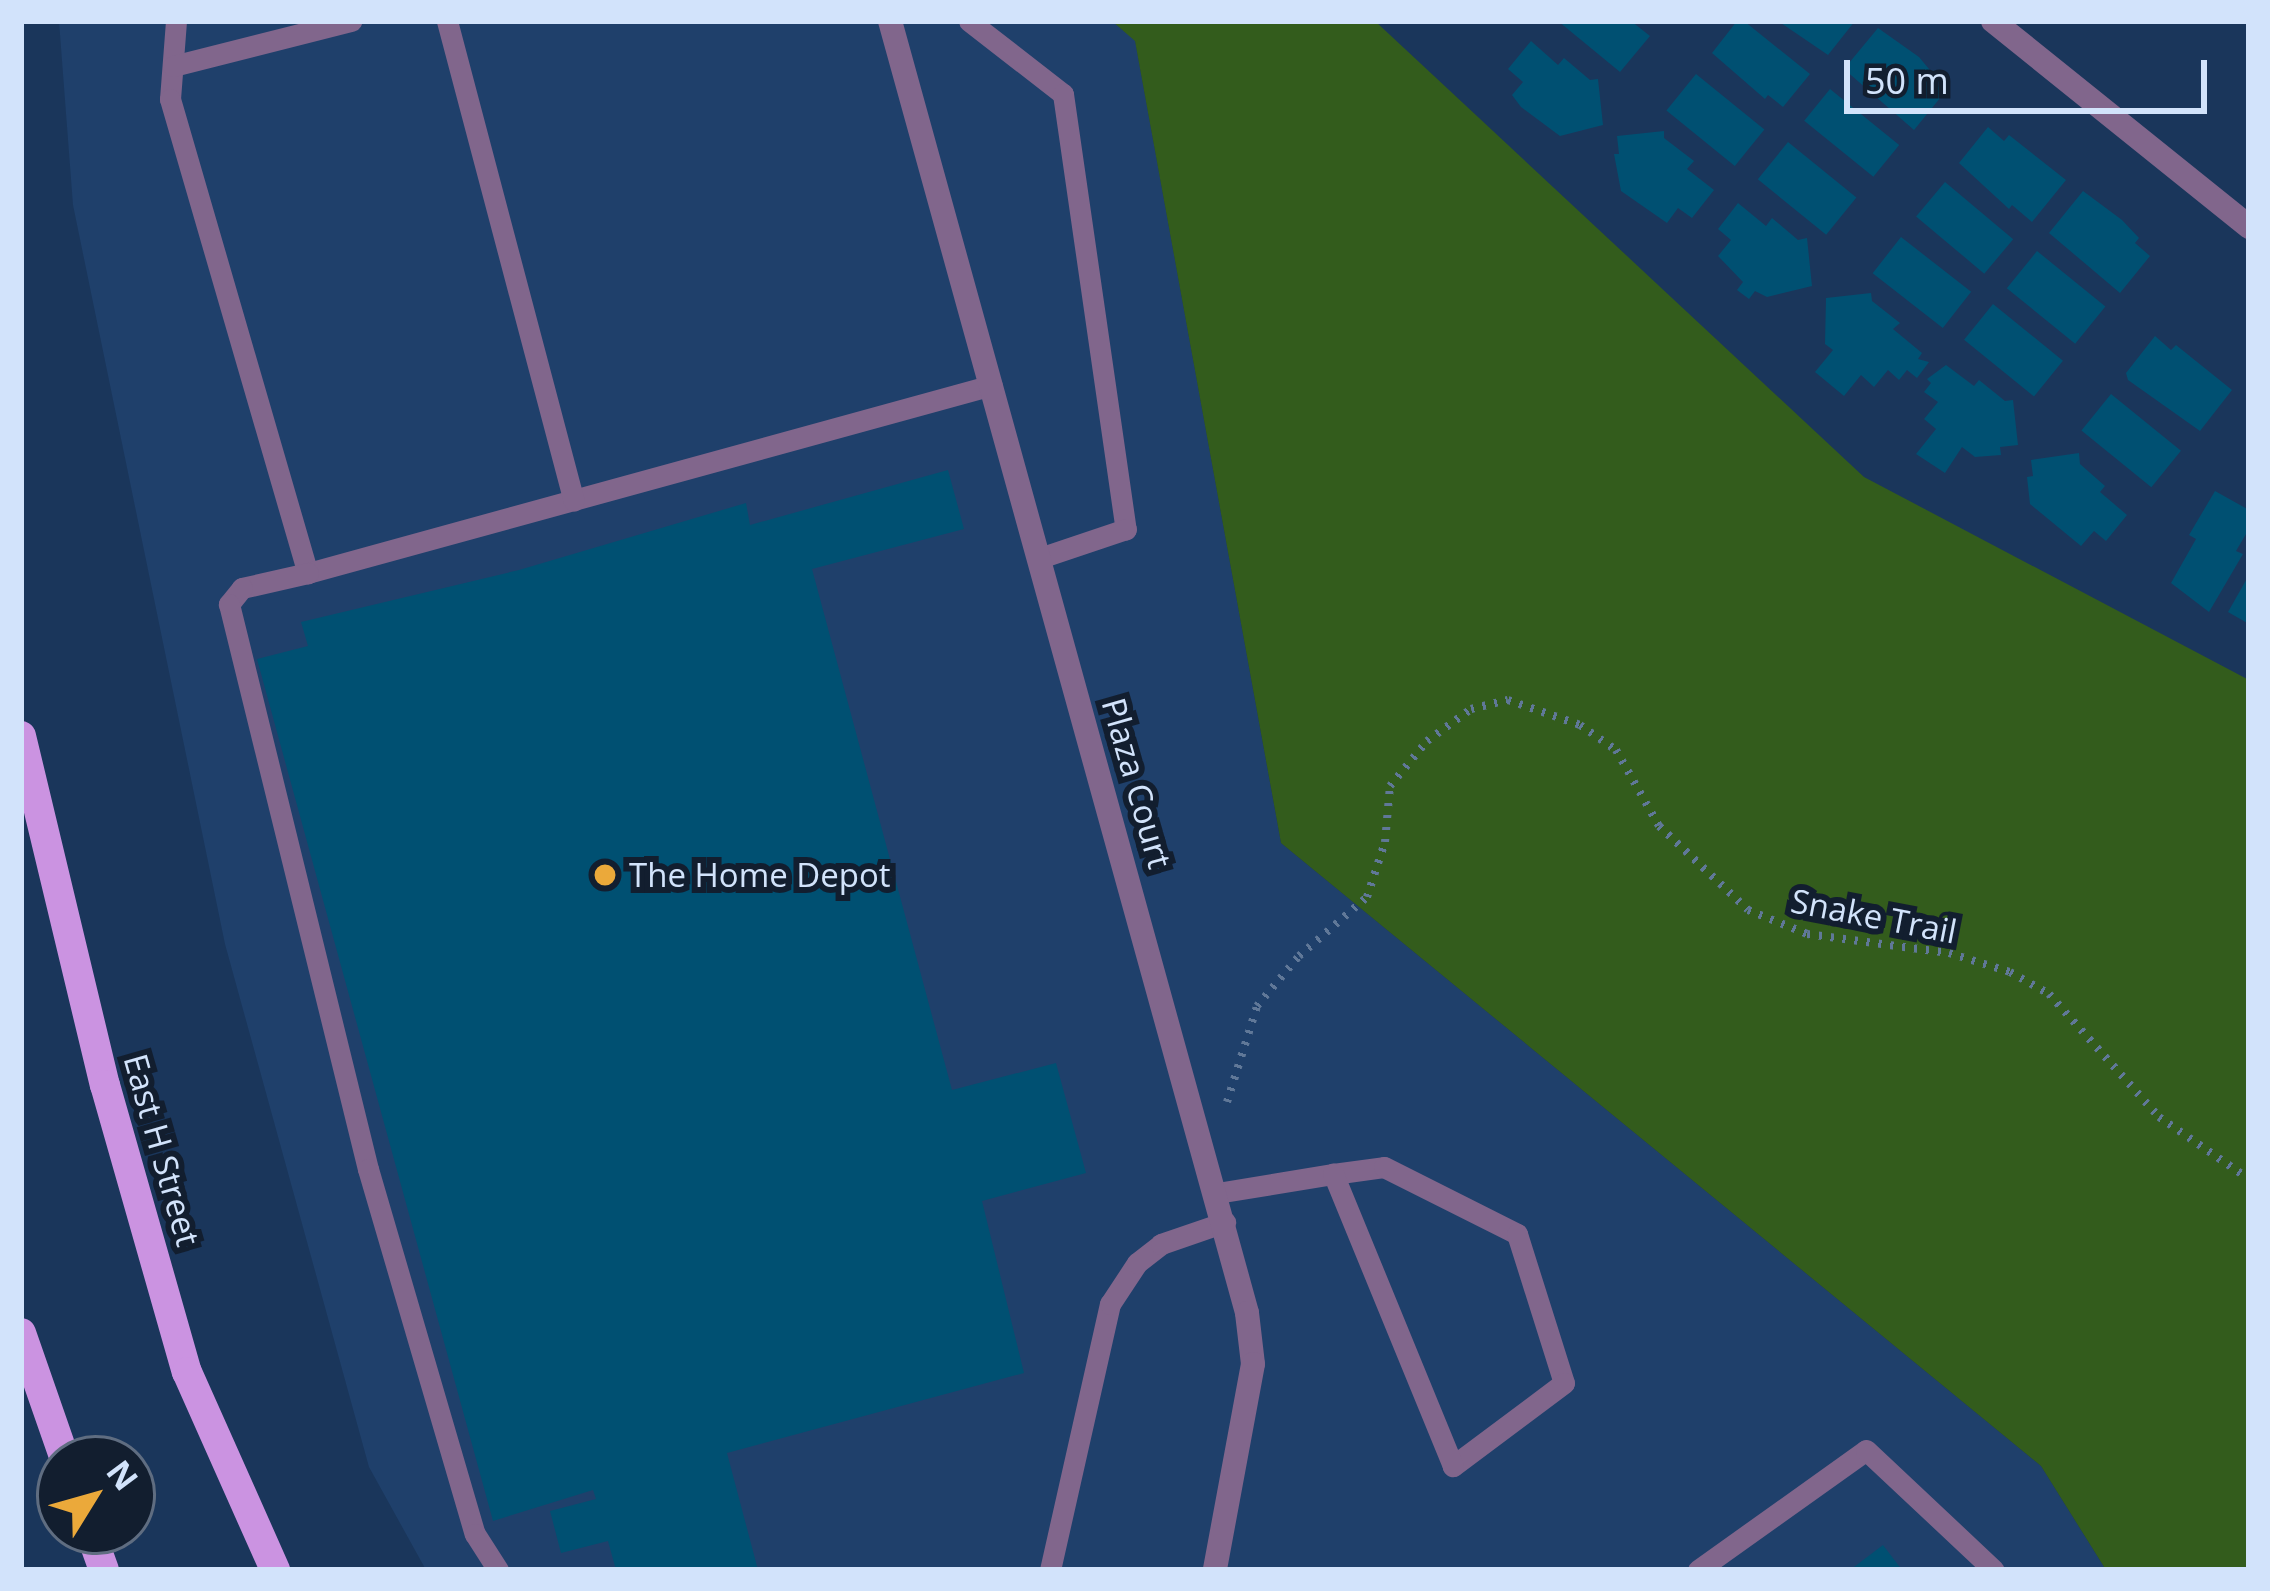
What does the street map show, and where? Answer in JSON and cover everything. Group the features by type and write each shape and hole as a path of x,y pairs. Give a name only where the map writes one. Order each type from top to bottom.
{"main road":[{"name":"East H Street","path":"21,736 105,1084 188,1372 275,1570"},
{"path":"21,1333 57,1435"}],"street":[{"name":"Plaza Court","path":"890,21 1226,1222 1247,1313 1253,1364 1215,1570"},
{"path":"1993,21 2249,227"}],"lane":[{"path":"176,21 170,99 308,573"},
{"path":"173,65 351,21"},
{"path":"447,21 574,500"},
{"path":"969,21 1063,94 1126,529 1040,559"},
{"path":"498,1570 475,1534 368,1169 230,604 242,588 992,385"},
{"path":"1217,1193 1333,1174 1384,1167 1516,1234 1564,1383 1453,1466 1333,1174"},
{"path":"1050,1570 1110,1304 1138,1263 1161,1244 1226,1222"},
{"path":"1699,1570 1866,1450 1994,1570"}],"path":[{"name":"Snake Trail","path":"1208,1161 1257,1006 1298,956 1367,897 1384,842 1390,786 1427,742 1471,709 1508,700 1580,724 1616,750 1659,826 1748,910 1807,934 1949,953 2010,972 2049,994 2159,1117 2249,1179"}],"shaded area":[{"path":"59,21 1112,21 1135,40 1281,843 2041,1466 2106,1570 426,1570 369,1467 225,944 73,205"}],"green space":[{"path":"1112,21 1375,21 1864,477 2249,680 2249,1570 2106,1570 2041,1466 1281,843 1135,41"}],"building":[{"path":"1558,21 1631,21 1650,36 1620,72"},
{"path":"1737,21 1744,21 1810,74 1783,107 1768,95 1765,99 1712,53"},
{"path":"1778,21 1855,21 1828,55"},
{"path":"1878,28 1919,57 1934,75 1930,80 1945,92 1914,130 1844,69"},
{"path":"1531,41 1558,65 1564,58 1590,80 1598,79 1603,125 1560,136 1521,107 1512,95 1523,82 1508,69"},
{"path":"1696,74 1764,129 1735,166 1666,111"},
{"path":"1830,89 1899,145 1873,177 1804,121"},
{"path":"1988,127 2004,141 2009,135 2066,180 2032,222 2012,205 2009,209 1959,163"},
{"path":"1664,131 1664,138 1694,161 1687,169 1714,190 1692,218 1678,208 1667,223 1621,191 1614,154 1619,154 1617,136"},
{"path":"1788,142 1856,197 1826,235 1758,179"},
{"path":"1945,182 2013,239 1984,274 1916,216"},
{"path":"2083,191 2122,220 2139,238 2135,243 2150,256 2120,293 2049,233"},
{"path":"1738,203 1766,226 1772,218 1798,240 1807,238 1812,286 1767,297 1755,291 1749,299 1737,290 1743,282 1718,256 1731,240 1718,229"},
{"path":"1901,237 1971,292 1943,328 1873,273"},
{"path":"2037,251 2105,306 2075,344 2007,288"},
{"path":"1871,293 1872,301 1900,323 1893,329 1922,353 1918,359 1929,362 1917,378 1907,370 1899,380 1888,370 1874,387 1861,375 1844,396 1815,372 1833,350 1825,344 1826,298"},
{"path":"1993,304 2063,361 2034,396 1964,340"},
{"path":"2155,336 2171,350 2176,345 2232,390 2200,431 2128,380 2126,373"},
{"path":"1946,365 1974,386 1979,380 2005,401 2013,400 2018,445 2000,447 2001,455 1975,457 1962,447 1945,473 1916,454 1936,429 1924,419 1938,402 1924,392 1931,383 1927,379"},
{"path":"2111,394 2181,451 2151,487 2081,431"},
{"path":"2079,453 2080,464 2105,486 2100,492 2127,515 2106,541 2094,531 2081,546 2030,504 2027,477 2033,476 2031,460"},
{"name":"The Home Depot","path":"948,470 964,529 812,569 952,1090 1056,1063 1086,1173 982,1201 1024,1373 727,1453 758,1570 616,1570 608,1541 561,1553 550,1511 596,1499 593,1490 493,1521 257,659 308,646 301,622 519,570 746,503 750,525"},
{"path":"2215,491 2249,510 2249,529 2236,551 2243,554 2209,612 2171,583 2196,539 2189,535"},
{"path":"2249,575 2249,624 2228,612"},
{"path":"1883,1545 1902,1570 1850,1570"}],"place":[{"name":"The Home Depot","path":"605,875"}]}
